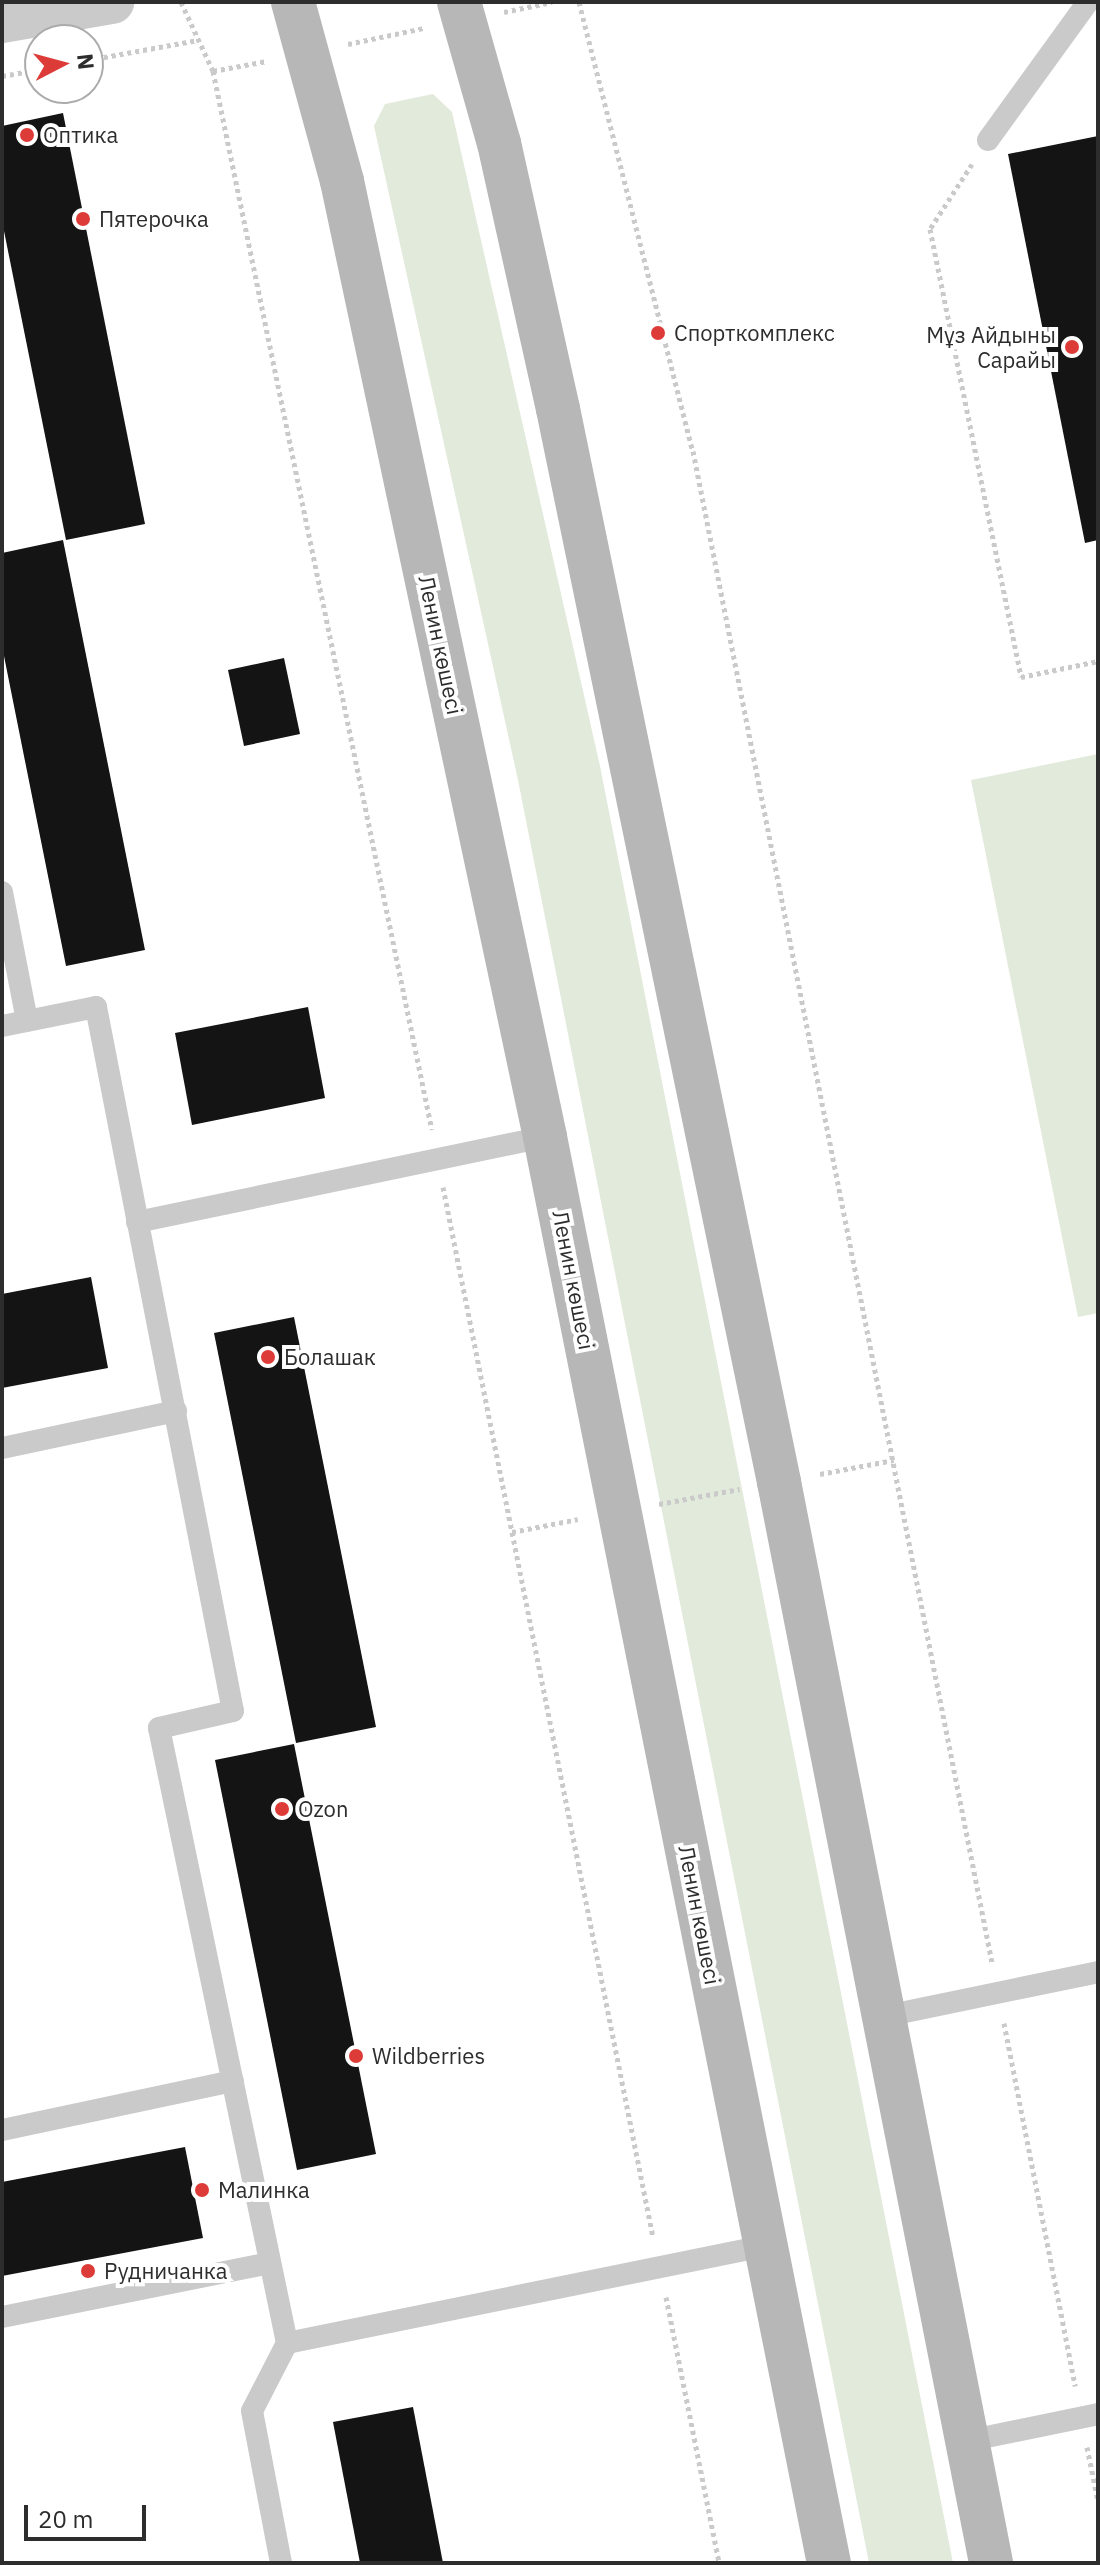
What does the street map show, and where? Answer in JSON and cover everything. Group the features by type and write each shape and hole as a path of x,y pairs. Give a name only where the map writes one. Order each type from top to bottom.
{"main road":[{"name":"Ленин көшесі","path":"293,2 310,52 545,1137 829,2563"},
{"path":"462,11 499,143 558,409 779,1482 881,2017 991,2563"}],"street":[{"path":"2,21 112,2"}],"lane":[{"path":"988,140 1088,2"},
{"path":"2,892 27,1021"},
{"path":"2,1026 96,1007 233,1711 159,1728 287,2343 252,2411 281,2563"},
{"path":"137,1222 545,1137"},
{"path":"2,1448 176,1411"},
{"path":"881,2017 1098,1972"},
{"path":"2,2130 233,2081"},
{"path":"287,2343 767,2245"},
{"path":"2,2317 270,2263"},
{"path":"967,2441 1090,2416"}],"path":[{"path":"181,2 213,71 438,1159 719,2563"},
{"path":"213,71 310,52 462,11 552,2"},
{"path":"579,2 693,451 998,1992 1090,2416 1098,2501"},
{"path":"104,57 198,40"},
{"path":"2,76 24,72"},
{"path":"988,140 930,229 1021,677 1098,661"},
{"path":"512,1532 894,1460"}],"green space":[{"path":"433,94 452,112 600,766 953,2563 869,2563 518,780 374,126 385,104"},
{"path":"1098,754 1098,1313 1078,1317 971,780"}],"building":[{"path":"63,113 145,524 66,540 2,221 2,126"},
{"name":"Мұз Айдыны Сарайы","path":"1098,136 1098,540 1085,543 1008,154"},
{"path":"63,540 145,950 66,966 2,646 2,553"},
{"path":"284,658 300,734 244,746 228,670"},
{"path":"308,1007 325,1098 192,1125 175,1033"},
{"path":"91,1277 108,1368 2,1388 2,1294"},
{"path":"294,1317 376,1727 296,1743 214,1333"},
{"path":"294,1744 376,2154 297,2170 215,1760"},
{"path":"185,2147 203,2238 2,2276 2,2182"},
{"path":"413,2407 443,2563 360,2563 333,2422"}],"place":[{"name":"Оптика","path":"27,135"},
{"name":"Пятерочка","path":"83,219"},
{"name":"Спорткомплекс","path":"658,333"},
{"name":"Мұз Айдыны Сарайы","path":"1072,347"},
{"name":"Болашак","path":"268,1357"},
{"name":"Ozon","path":"282,1809"},
{"name":"Wildberries","path":"356,2056"},
{"name":"Малинка","path":"202,2190"},
{"name":"Рудничанка","path":"88,2271"}]}
